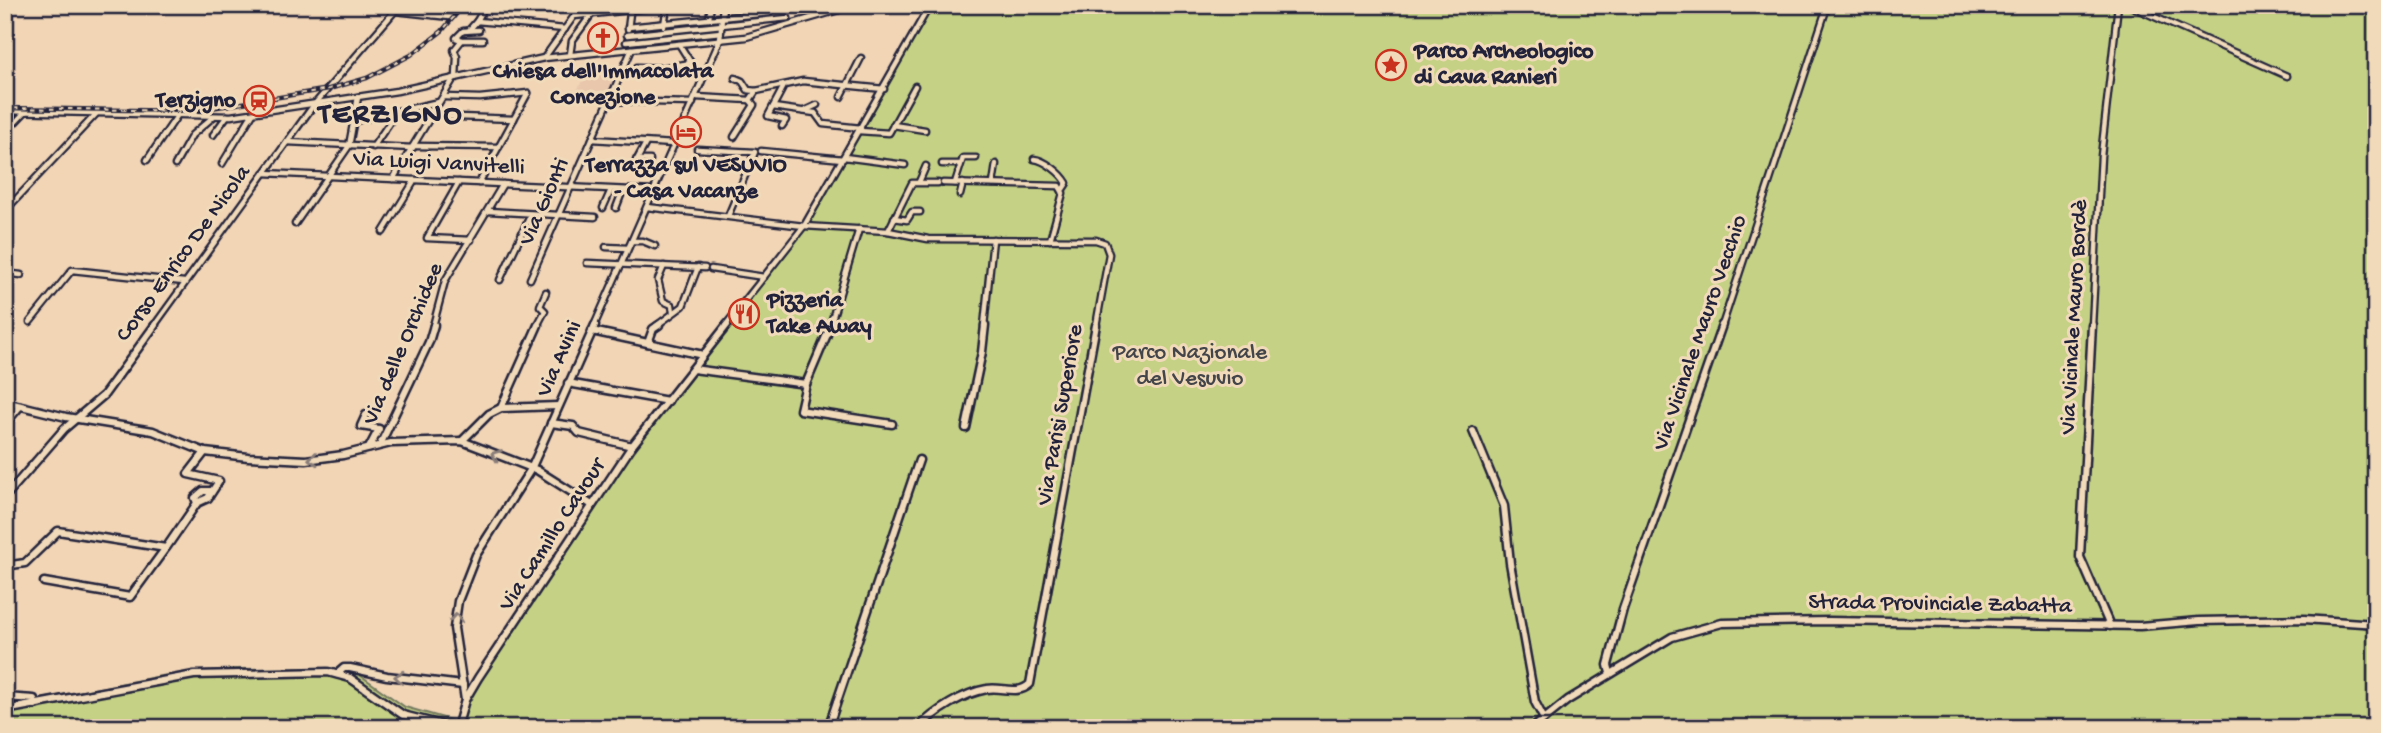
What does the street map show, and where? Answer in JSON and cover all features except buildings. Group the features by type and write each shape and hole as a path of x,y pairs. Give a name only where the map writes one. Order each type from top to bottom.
{"street":[{"name":"Corso Enrico De Nicola","path":"5,496 56,438 104,394 315,105 400,5"},
{"path":"433,15 442,5"},
{"path":"544,58 581,7 613,5"},
{"path":"574,16 680,5 678,22"},
{"path":"709,19 711,5"},
{"name":"Via Avini","path":"465,700 454,628 458,601 476,555 531,469 720,40 723,5"},
{"path":"5,111 213,117 253,113 358,97 544,58 720,40 772,31 856,5"},
{"name":"Via Camillo Cavour","path":"456,728 465,700 632,446 804,226 930,5"},
{"path":"968,5 1029,5"},
{"name":"Via Vicinale Mauro Vecchio","path":"1610,673 1608,665 1623,610 1737,282 1826,10 1824,5"},
{"name":"Via Vicinale Mauro Bordè","path":"2109,626 2080,556 2101,156 2118,5"},
{"path":"2127,5 2287,76"},
{"path":"662,46 667,6"},
{"path":"625,50 631,8"},
{"path":"395,11 450,17"},
{"path":"470,29 482,12"},
{"path":"628,27 769,13"},
{"path":"570,55 572,41 591,15"},
{"path":"627,35 788,18"},
{"path":"691,43 694,20"},
{"path":"477,21 565,29"},
{"path":"479,30 461,31 456,38 483,40"},
{"path":"626,42 721,32"},
{"path":"393,179 455,78 457,57 454,50 462,40"},
{"path":"637,67 661,68 691,63 679,44"},
{"name":"Via Gionti","path":"530,279 632,49"},
{"path":"841,97 861,58"},
{"path":"735,78 748,90 756,92 803,81 884,89"},
{"path":"782,126 786,120 768,116 784,86"},
{"path":"773,107 788,106 817,114 823,124 889,133 915,86"},
{"path":"766,96 772,90"},
{"path":"750,100 756,92"},
{"path":"354,121 396,113 442,99 480,99 528,93 479,183"},
{"path":"295,224 349,146 358,97"},
{"path":"695,97 750,100 754,104 734,137"},
{"path":"609,100 692,103"},
{"path":"804,111 817,105"},
{"path":"5,119 13,111"},
{"path":"5,133 26,111"},
{"path":"5,211 97,113"},
{"path":"222,164 253,113"},
{"path":"373,147 396,113"},
{"path":"147,160 177,116"},
{"path":"213,135 227,116"},
{"path":"431,116 514,119"},
{"path":"175,164 192,135 213,117"},
{"path":"893,125 925,130"},
{"name":"Via Gionti","path":"592,139 649,143"},
{"path":"287,142 373,147 499,147"},
{"path":"612,168 632,167 649,143 674,144"},
{"path":"698,149 754,152 728,216"},
{"path":"761,150 905,164"},
{"path":"956,183 959,164 963,158 976,158"},
{"path":"1034,159 1043,160 1068,183 1063,189 1050,240"},
{"path":"636,160 650,160"},
{"path":"943,164 959,164"},
{"path":"993,184 996,164"},
{"path":"919,182 926,166"},
{"name":"Via Luigi Vanvitelli","path":"264,173 654,191"},
{"path":"383,232 415,180"},
{"path":"459,182 427,237 471,240"},
{"path":"888,231 912,183 1054,186 1063,189"},
{"path":"960,195 963,183"},
{"name":"Via delle Orchidee","path":"380,446 429,342 443,286 503,184"},
{"path":"604,208 611,190"},
{"path":"615,208 623,190"},
{"name":"Via Parisi Superiore","path":"647,206 804,226 888,231 928,239 1096,240 1105,243 1109,254 1030,684 1022,690 985,689 928,717 918,728"},
{"path":"488,211 595,217"},
{"path":"894,219 907,222 912,212 920,212"},
{"path":"500,280 531,214"},
{"path":"859,229 842,295 822,351 806,384 800,410 892,424"},
{"path":"966,428 982,352 993,239"},
{"path":"632,241 643,241 655,246"},
{"path":"606,247 628,248"},
{"path":"587,263 705,268 764,277"},
{"path":"664,266 658,280 663,301 672,305 673,312"},
{"path":"648,343 653,329 683,306 705,268"},
{"path":"30,322 72,270 184,282"},
{"path":"5,273 21,275"},
{"path":"500,408 545,311 540,306 546,292"},
{"path":"592,331 703,355"},
{"path":"693,369 806,384"},
{"path":"568,383 669,401"},
{"path":"5,402 79,419 153,431 205,452 306,460 380,446 440,440 462,441 537,470 592,505"},
{"path":"5,424 20,406"},
{"path":"462,441 489,414 500,408 558,407"},
{"path":"366,415 361,426 379,429 369,448"},
{"path":"551,423 573,426 579,433 632,446"},
{"path":"1473,432 1504,506 1510,564 1535,702 1544,719"},
{"path":"5,566 18,567 28,562 51,534 58,531 166,548 197,503 208,498 219,481 188,474 205,452"},
{"path":"828,728 919,460"},
{"path":"44,582 130,597 165,549"},
{"name":"Strada Provinciale Zabatta","path":"1533,728 1610,673 1672,637 1722,623 1829,621 2109,626 2304,619 2376,624"},
{"path":"337,674 344,668 350,668 387,676 463,685"},
{"path":"5,710 194,675 301,671 337,674 360,683 403,715 456,728"},
{"path":"5,697 34,699 35,705"}],"shaded area":[{"path":"587,71 619,73 610,91 577,91"}],"green space":[{"name":"Parco Nazionale del Vesuvio","path":"928,5 2376,5 2376,728 5,728 5,706 161,676 234,669 350,668 405,707 454,721 472,683 624,457 743,297 801,227"}],"railway":[{"path":"5,108 193,111 329,89 367,78 411,55 442,31 464,5"}],"place":[{"name":"Chiesa dell'Immacolata Concezione","path":"603,38"},
{"name":"Parco Archeologico di Cava Ranieri","path":"1391,65"},
{"name":"Terzigno","path":"259,101"},
{"name":"Terrazza sul VESUVIO - Casa Vacanze","path":"686,132"},
{"name":"Pizzeria Take Away","path":"744,314"}],"district":[{"name":"TERZIGNO","path":"391,116"}]}
